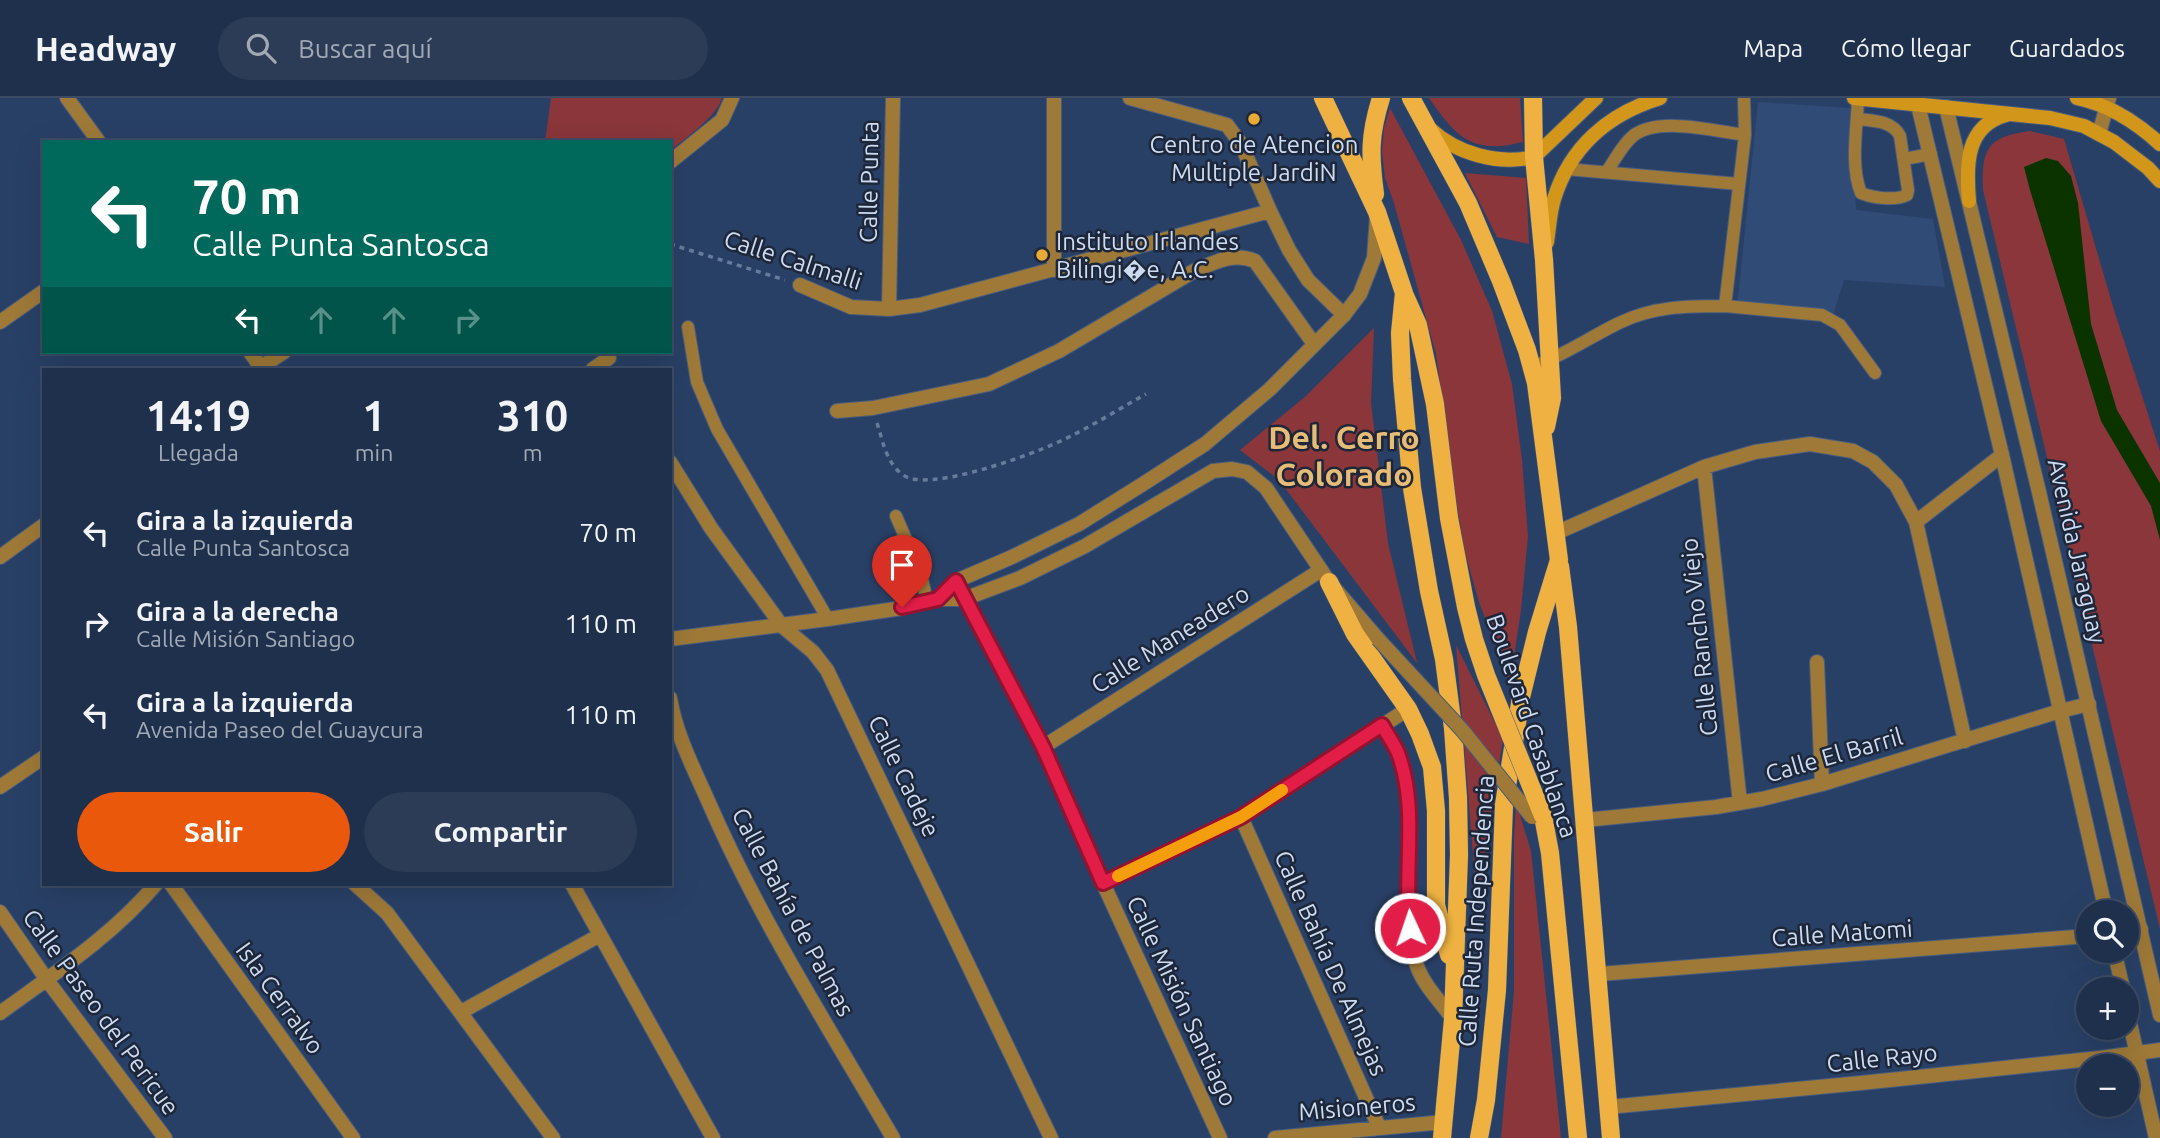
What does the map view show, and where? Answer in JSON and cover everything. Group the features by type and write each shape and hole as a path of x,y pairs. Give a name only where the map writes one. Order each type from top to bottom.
{"main road":[{"path":"1323,98 1377,212"},
{"path":"1377,212 1370,138 1381,98"},
{"name":"Calle Ruta Independencia","path":"1411,98 1468,203 1516,318 1532,367 1559,560 1521,698 1504,805 1497,990 1486,1100 1479,1138"},
{"path":"1533,98 1534,158 1544,260 1552,398 1543,441"},
{"path":"1425,124 1453,147 1475,155 1521,160 1534,158 1596,98"},
{"path":"1544,260 1554,200 1566,169 1580,147 1621,115 1643,103 1660,98"},
{"path":"1856,98 1945,103 2050,118 2084,126 2113,142 2148,168 2160,181"},
{"path":"2077,98 2108,103 2160,144"},
{"path":"1969,201 1968,161 1973,141 1987,122 2004,115 2016,114"},
{"name":"Boulevard Casablanca","path":"1377,212 1404,293 1418,325 1435,404 1463,595 1474,639 1550,853 1578,1138"},
{"path":"1404,293 1402,379 1412,488 1429,591 1444,659 1453,728 1459,855 1454,975"},
{"name":"Boulevard Casablanca","path":"1559,560 1568,627 1611,1138"},
{"path":"1325,576 1355,634 1408,709 1432,767 1436,811 1436,905 1454,975"},
{"name":"Calle Ruta Independencia","path":"1443,1130 1453,1019 1454,975"},
{"path":"1443,1130 1453,1127 1454,1138"}],"street":[{"path":"67,98 98,140"},
{"path":"672,160 722,120 732,98"},
{"name":"Calle Punta","path":"889,309 893,98"},
{"path":"1054,98 1054,270"},
{"path":"1130,98 1227,125 1241,144 1269,211 1289,250 1308,280 1344,315"},
{"path":"1917,101 2003,455 2103,900"},
{"name":"Avenida Jaraguay","path":"1945,103 2089,704 2127,900"},
{"path":"2099,134 2108,103"},
{"name":"Calle Calmalli","path":"800,285 851,307 889,309 920,305 1269,211"},
{"path":"933,600 956,581 1079,524 1205,444 1269,389 1344,315 1360,294 1374,258 1377,212"},
{"path":"837,411 873,408 965,390 1000,379 1059,351 1194,271 1242,256 1255,261 1314,344"},
{"path":"0,323 42,292"},
{"path":"262,368 281,354"},
{"path":"595,368 611,360"},
{"path":"1556,533 1704,467 1755,453 1810,444 1853,451 1873,462 1896,485 1916,522 1965,741"},
{"path":"1916,522 2003,455"},
{"name":"Calle Cadeje","path":"672,466 711,528 782,626 813,652 827,670 1051,1138"},
{"name":"Calle Rancho Viejo","path":"1704,467 1740,803"},
{"path":"672,639 782,626 933,600 964,599 1020,578 1085,546 1213,471 1232,469 1247,472 1266,488 1325,576 1378,639 1538,816"},
{"path":"0,557 42,526"},
{"name":"Calle Maneadero","path":"1043,747 1325,576"},
{"name":"Calle Misión Santiago","path":"956,581 1043,747 1220,1138"},
{"path":"1817,662 1822,784"},
{"name":"Calle El Barril","path":"1585,820 1740,803 1822,784 2089,704"},
{"name":"Calle Bahía de Palmas","path":"672,706 679,736 758,906 893,1138"},
{"path":"1103,883 1241,817 1408,709"},
{"path":"1382,725 1398,752 1408,792 1410,846 1407,906 1412,949 1425,982 1453,1019"},
{"path":"0,787 42,758"},
{"name":"Calle Bahía De Almejas","path":"1241,817 1379,1127"},
{"path":"0,1013 108,934 154,886"},
{"name":"Isla Cerralvo","path":"172,886 353,1138"},
{"path":"357,886 387,913 553,1138"},
{"path":"573,886 713,1138"},
{"name":"Calle Paseo del Pericue","path":"0,912 165,1138"},
{"path":"461,1012 600,935"},
{"name":"Calle Matomi","path":"1599,974 2076,937"},
{"name":"Avenida Jaraguay","path":"2139,949 2160,1015"},
{"path":"2133,1040 2136,1054"},
{"name":"Calle Rayo","path":"2136,1054 2160,1049"},
{"name":"Calle Rayo","path":"1608,1107 2076,1060"},
{"path":"2139,1067 2156,1138"},
{"name":"Misioneros","path":"1275,1138 1379,1127 1443,1130"}],"lane":[{"path":"1726,306 1745,135 1744,98"},
{"path":"1856,98 1855,170 1856,183 1861,193 1869,197 1901,198 1907,195 1904,159 1896,128 1889,124 1857,119"},
{"path":"1607,171 1629,139 1641,131 1672,126 1745,135"},
{"path":"1904,159 1931,154"},
{"path":"1566,169 1739,184"},
{"path":"1532,367 1550,361 1622,321 1670,307 1726,306 1822,315 1840,325 1875,373"},
{"path":"688,327 697,382 717,429 828,619"},
{"path":"895,516 933,600"}],"path":[{"name":"Calle Calmalli","path":"672,245 800,285"},
{"path":"873,408 885,451 893,465 904,477 933,480 951,478 1042,449 1146,394"}],"shaded area":[{"path":"551,98 722,98 714,113 672,149 672,140 545,140"},
{"path":"1429,98 1520,98 1523,142 1491,146 1467,140 1448,123"},
{"path":"1758,102 1850,108 1856,210 1933,219 1945,287 1844,280 1831,321 1737,309"},
{"path":"1390,108 1461,240 1492,311 1512,384 1528,536 1510,683 1479,602 1465,553 1436,354 1385,178 1382,151 1384,128"},
{"path":"2030,131 2064,139 2114,310 2160,451 2160,929 1983,190 1984,164 1990,147 2005,137"},
{"path":"2046,158 2058,161 2071,176 2078,203 2091,324 2117,410 2160,483 2160,540 2151,506 2101,421 2030,190 2024,167"},
{"path":"1465,173 1526,178 1529,244 1497,237"},
{"path":"1374,328 1371,403 1388,543 1417,663 1279,480 1240,450 1306,396"},
{"path":"1456,645 1503,739 1477,903"},
{"path":"1516,802 1531,851 1561,1138 1501,1138 1514,991"}],"slow traffic":[{"path":"1118,876 1241,817 1282,790"}],"place":[{"name":"Centro de Atencion Multiple JardiN","path":"1254,119"},
{"name":"Instituto Irlandes Bilingi�e, A.C.","path":"1042,255"}],"district":[{"name":"Del. Cerro Colorado","path":"1344,456"}],"route":[{"path":"902,607 938,599 956,581 1043,747 1103,883 1241,817 1382,725 1398,752 1408,792 1410,846 1407,906 1410,928"}]}
